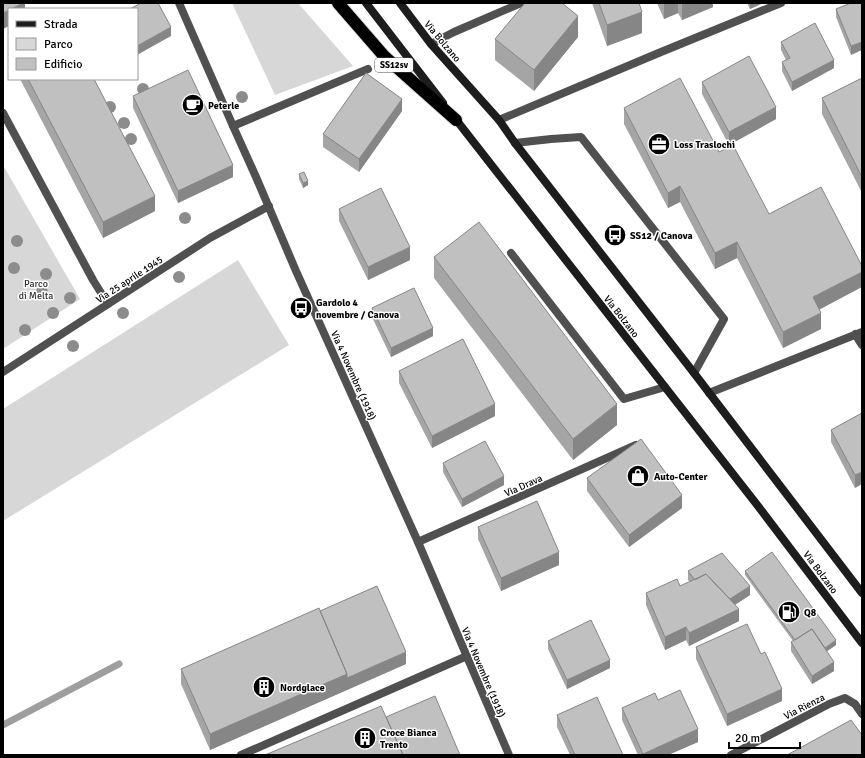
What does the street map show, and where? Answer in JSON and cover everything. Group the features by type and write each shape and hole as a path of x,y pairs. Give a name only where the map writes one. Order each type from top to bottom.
{"highway":[{"name":"SS12sv","path":"338,3 384,56 456,120"}],"main road":[{"name":"Via Bolzano","path":"366,3 758,506 862,642"},
{"name":"Via Bolzano","path":"400,3 431,44 499,120 515,143 694,373 862,593"}],"street":[{"name":"Via 4 Novembre (1918)","path":"179,3 269,206 296,271 418,542 509,755"},
{"path":"431,44 454,32 521,3"},
{"path":"499,120 781,3"},
{"path":"233,126 368,69"},
{"path":"3,112 93,280 108,304"},
{"path":"515,143 581,137 714,306 724,319 694,373"},
{"name":"Via 25 aprile 1945","path":"3,372 210,238 269,206"},
{"path":"511,253 624,398 665,387"},
{"path":"709,393 859,333 862,345"},
{"name":"Via Drava","path":"418,542 636,445"},
{"path":"241,755 466,656"},
{"name":"Via Rienza","path":"731,755 829,704 845,698 855,704 862,714"}],"green space":[{"path":"232,3 298,3 353,66 275,95"},
{"name":"Parco di Melta","path":"3,165 80,299 3,349"},
{"path":"238,260 289,345 3,521 3,409"}],"building":[{"path":"3,3 23,3 13,8 8,8 8,10 3,13"},
{"path":"141,3 158,3 171,27 138,45 138,8 132,8"},
{"path":"525,3 562,3 578,16 534,70 495,39"},
{"path":"599,3 639,3 642,12 607,25"},
{"path":"851,3 862,3 862,42 851,46 836,9"},
{"path":"815,23 834,60 792,82 782,62 790,58 781,42"},
{"path":"749,56 776,107 729,132 702,82"},
{"path":"188,70 233,165 178,191 133,96"},
{"path":"366,73 402,99 359,159 323,134"},
{"path":"680,78 719,152 733,145 769,214 821,187 862,266 862,272 813,297 821,313 783,332 737,242 715,253 680,186 668,193 624,108"},
{"path":"862,78 862,177 822,98"},
{"path":"29,80 95,80 155,196 103,222"},
{"path":"304,172 308,181 303,183 299,174"},
{"path":"381,188 410,247 368,267 339,209"},
{"path":"479,222 617,404 573,439 434,257"},
{"path":"414,288 433,328 391,348 372,308"},
{"path":"463,339 495,404 432,436 399,371"},
{"path":"862,413 862,472 855,475 831,430"},
{"path":"641,439 682,495 629,535 587,478"},
{"path":"485,441 504,476 462,499 443,463"},
{"path":"537,501 559,552 501,578 478,527"},
{"path":"772,552 836,640 825,648 812,629 795,640 745,571"},
{"path":"722,553 750,586 730,599 706,574 695,580 688,571"},
{"path":"706,574 739,609 689,633 686,627 665,637 646,593 677,579 680,586"},
{"path":"377,586 406,652 347,678 347,674 320,611"},
{"name":"Nordglace","path":"319,608 347,674 210,734 181,669"},
{"path":"591,620 610,660 567,680 548,641"},
{"path":"747,624 761,654 765,652 782,689 727,714 696,647"},
{"path":"812,629 834,662 812,676 791,642"},
{"path":"680,690 698,729 643,754 622,708 655,693 658,700"},
{"path":"435,696 460,755 403,755 386,717"},
{"path":"597,697 623,755 575,755 557,715"},
{"path":"381,706 403,755 265,755"},
{"path":"851,720 862,735 862,755 787,755"}],"waterway":[{"path":"3,725 119,664"}],"place":[{"name":"Peterle","path":"193,105"},
{"name":"Loss Traslochi","path":"659,144"},
{"name":"SS12 / Canova","path":"615,235"},
{"name":"Gardolo 4 novembre / Canova","path":"301,308"},
{"name":"Auto-Center","path":"638,476"},
{"name":"Q8","path":"789,612"},
{"name":"Nordglace","path":"264,687"},
{"name":"Croce Bianca Trento","path":"365,738"}]}
